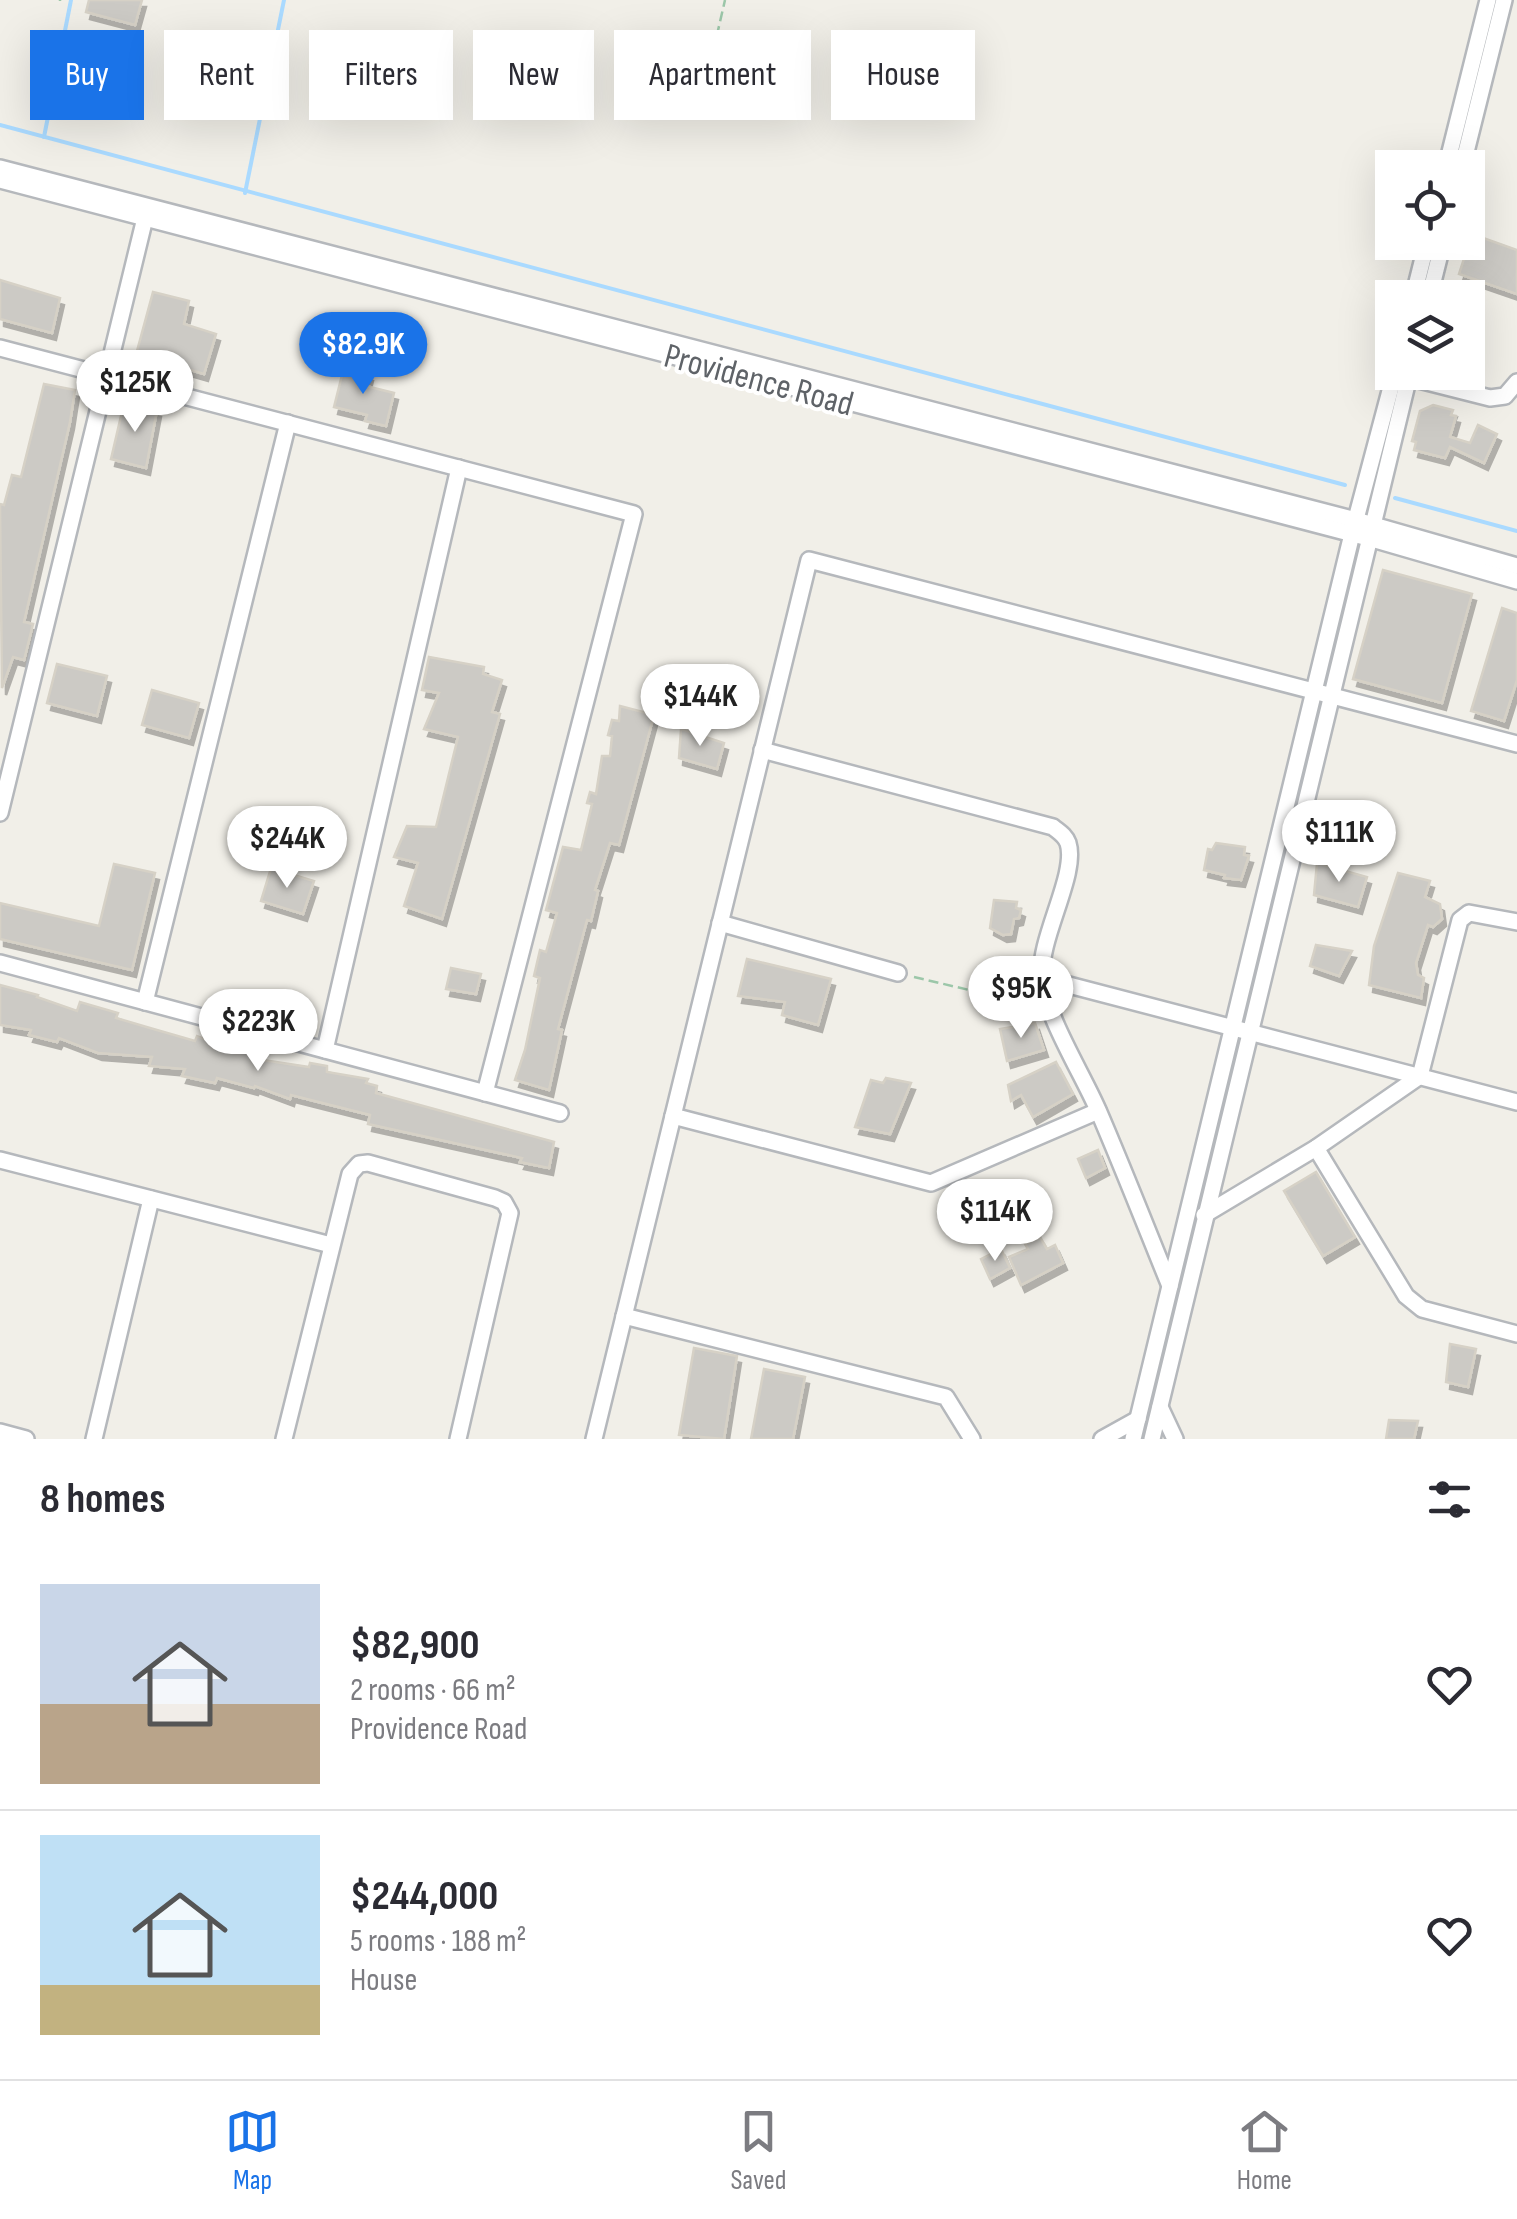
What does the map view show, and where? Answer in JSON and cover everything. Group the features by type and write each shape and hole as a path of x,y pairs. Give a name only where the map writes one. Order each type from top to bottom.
{"street":[{"path":"1450,150 1488,0"},
{"path":"1466,150 1504,0"},
{"name":"Providence Road","path":"0,168 1373,532 1517,566"},
{"name":"Providence Road","path":"0,180 1354,527"},
{"path":"0,813 145,218"},
{"path":"0,348 634,514 485,1093"},
{"path":"1490,398 1505,396 1517,382"},
{"path":"1133,1439 1170,1287 1241,1031 1323,695 1354,527 1397,390"},
{"path":"1323,695 1373,532 1399,390"},
{"path":"1461,390 1517,406"},
{"path":"145,1002 288,424"},
{"path":"325,1050 459,468"},
{"name":"Providence Road","path":"1373,532 1517,581"},
{"path":"594,1439 809,560 1517,744"},
{"path":"762,750 1053,827 1064,836 1070,846 1067,866 1043,955 1042,978 1052,1010 1170,1287"},
{"path":"1204,1215 1316,1148 1420,1076 1460,920 1468,913 1481,913 1517,922"},
{"path":"720,923 898,972"},
{"path":"0,963 560,1113"},
{"path":"1042,978 1517,1102"},
{"path":"1152,1439 1204,1215 1241,1031"},
{"path":"673,1116 931,1183 1098,1111"},
{"path":"1316,1148 1406,1296 1422,1309 1517,1334"},
{"path":"0,1160 331,1246"},
{"path":"284,1439 350,1174 360,1164 368,1163 495,1198 508,1207 511,1220 458,1439"},
{"path":"94,1439 151,1199"},
{"path":"624,1316 946,1397 972,1439"},
{"path":"1160,1406 1175,1439"},
{"path":"1102,1439 1138,1419"},
{"path":"0,1432 26,1439"}],"path":[{"path":"718,30 725,0"},
{"path":"898,972 1052,1010"}],"building":[{"path":"89,0 142,0 135,25 86,12"},
{"path":"1485,239 1517,250 1517,294 1459,274 1464,260 1485,260"},
{"path":"0,280 60,298 52,333 0,319"},
{"path":"153,292 189,301 184,324 216,334 204,374 173,365 171,371 134,362"},
{"path":"344,367 369,374 366,386 394,393 386,426 365,421 367,415 334,407"},
{"path":"44,384 75,390 24,622 33,624 24,660 13,657 2,688 0,504 4,505 12,475 21,477"},
{"path":"124,403 157,410 146,468 111,459"},
{"path":"1433,405 1453,410 1451,415 1456,416 1450,437 1470,443 1478,425 1497,434 1484,463 1450,447 1445,458 1414,450 1416,442 1412,441 1420,411"},
{"path":"1383,570 1472,594 1442,703 1353,679"},
{"path":"1502,608 1517,613 1517,680 1504,721 1471,711"},
{"path":"429,657 484,667 483,674 502,680 492,712 500,714 442,919 404,906 418,863 394,857 407,826 436,827 458,737 424,729 439,693 422,690"},
{"path":"57,664 107,676 97,716 47,703"},
{"path":"152,690 199,703 189,738 142,725"},
{"path":"620,706 654,715 619,845 610,843 595,890 598,891 591,921 587,920 558,1029 562,1030 549,1090 515,1080 540,978 534,976 540,950 546,952 557,913 546,910 563,847 581,850 592,804 587,803 590,792 596,794 602,756 610,756 612,736 608,735 612,720 619,721"},
{"path":"681,729 724,743 717,769 679,758"},
{"path":"1338,802 1377,811 1377,825 1371,833 1334,824"},
{"path":"1216,843 1245,847 1244,855 1249,856 1241,880 1204,870 1208,849 1212,850"},
{"path":"1317,863 1367,877 1358,907 1314,895"},
{"path":"114,864 155,873 132,970 0,939 0,903 99,926"},
{"path":"271,868 314,881 303,914 261,901"},
{"path":"1398,873 1430,881 1425,897 1440,904 1442,919 1433,927 1428,925 1416,963 1418,975 1424,978 1421,998 1369,985 1374,946"},
{"path":"994,900 1017,902 1016,908 1021,910 1011,934 1003,935 990,928"},
{"path":"1316,945 1352,951 1339,976 1310,966"},
{"path":"747,959 831,979 818,1025 782,1015 785,1002 738,996"},
{"path":"451,968 481,974 476,994 446,989"},
{"path":"0,985 77,1011 80,1002 118,1013 116,1018 195,1041 197,1036 228,1048 265,1055 263,1060 327,1066 327,1072 368,1079 366,1083 377,1086 376,1093 554,1142 549,1168 520,1162 522,1158 368,1124 370,1115 291,1095 290,1099 255,1086 182,1076 185,1069 149,1066 152,1057 98,1053 59,1038 57,1042 29,1035 31,1030 0,1025"},
{"path":"1035,1023 1044,1050 1007,1061 1000,1029"},
{"path":"1056,1062 1073,1094 1033,1117 1021,1095 1011,1101 1008,1085"},
{"path":"886,1078 911,1083 890,1134 855,1127 871,1080 883,1083"},
{"path":"1098,1150 1105,1168 1086,1178 1078,1159"},
{"path":"1316,1172 1355,1237 1323,1256 1284,1191"},
{"path":"1040,1237 1047,1249 1055,1245 1063,1263 1021,1285 1009,1257 1028,1249 1025,1244"},
{"path":"1001,1249 1010,1268 990,1279 981,1259"},
{"path":"1450,1344 1476,1349 1468,1387 1446,1382"},
{"path":"694,1348 737,1356 724,1439 679,1435"},
{"path":"764,1369 805,1377 793,1439 751,1439"},
{"path":"1389,1420 1418,1421 1414,1439 1386,1439"}],"waterway":[{"path":"44,137 71,0"},
{"path":"245,193 284,0"},
{"path":"0,125 1345,485"},
{"path":"1395,498 1517,531"}]}
